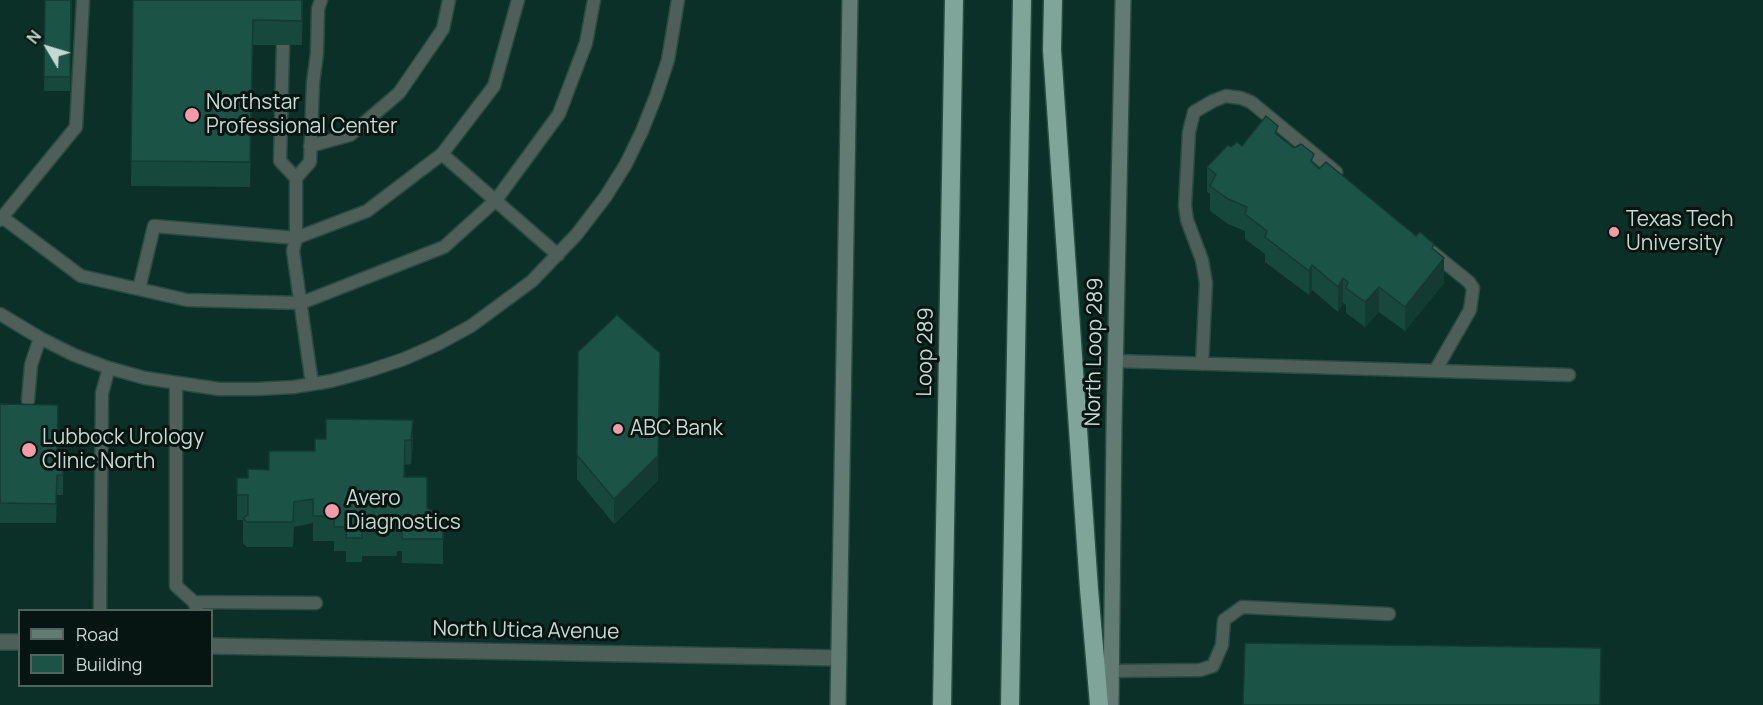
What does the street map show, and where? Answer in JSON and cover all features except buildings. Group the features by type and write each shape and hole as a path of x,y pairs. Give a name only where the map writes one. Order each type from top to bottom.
{"highway":[{"name":"Loop 289","path":"942,705 954,0"},
{"path":"1010,705 1022,0"},
{"path":"1053,0 1052,50 1099,705"}],"main road":[{"path":"838,705 850,0"},
{"name":"North Loop 289","path":"1111,705 1123,0"}],"street":[{"path":"0,642 18,642"},
{"name":"North Utica Avenue","path":"213,645 839,658"}],"lane":[{"path":"83,0 76,127 1,219 81,276 187,300 301,303 444,247 496,200 559,114 586,43 594,0"},
{"path":"312,384 293,251 296,238 296,178 310,162 318,9 321,0"},
{"path":"310,146 350,135 399,93 443,29 449,0"},
{"path":"139,289 154,226 296,238 367,211 442,154 494,86 518,0"},
{"path":"0,314 74,355 109,368 176,384 219,389 257,389 312,384 368,371 438,344 471,326 532,281 558,255 606,196 626,164 642,131 668,60 678,0"},
{"path":"283,45 280,161 296,178"},
{"path":"1202,364 1206,283 1202,260 1187,220 1185,206 1188,132 1194,112 1226,96 1251,102 1342,177"},
{"path":"442,154 558,255"},
{"path":"1424,245 1469,282 1473,288 1470,310 1435,371"},
{"path":"28,400 31,365 40,338"},
{"path":"1116,362 1569,375"},
{"path":"100,609 102,393 109,368"},
{"path":"176,384 176,586 196,606 316,603"},
{"path":"1111,671 1200,670 1213,666 1222,645 1224,620 1242,607 1389,614"}],"place":[{"name":"Northstar Professional Center","path":"192,115"},
{"name":"Texas Tech University","path":"1614,232"},
{"name":"ABC Bank","path":"618,429"},
{"name":"Lubbock Urology Clinic North","path":"29,450"},
{"name":"Avero Diagnostics","path":"332,511"}]}
